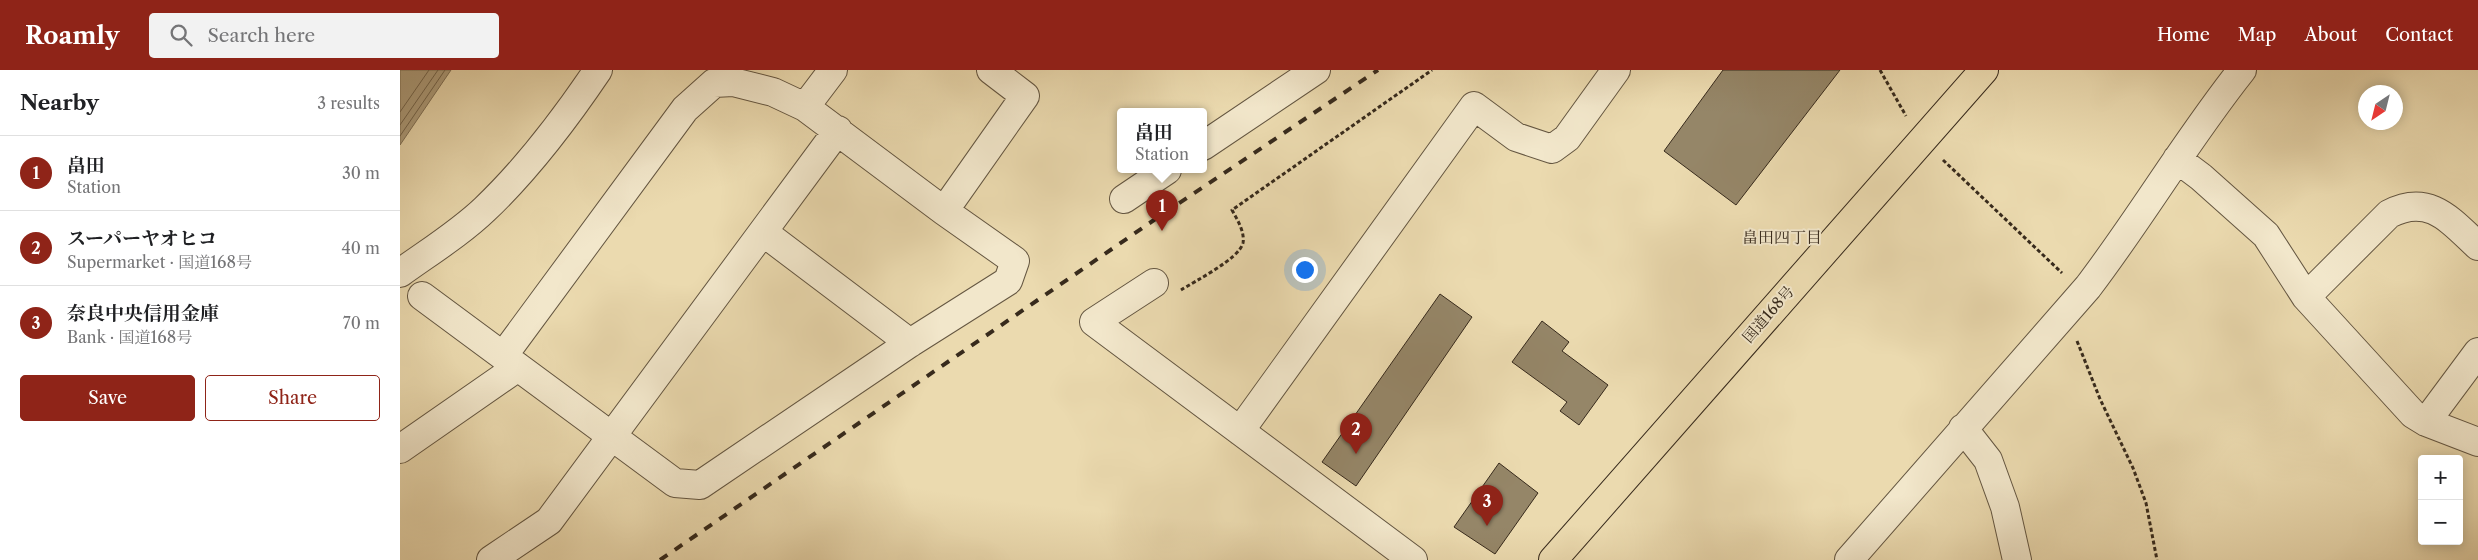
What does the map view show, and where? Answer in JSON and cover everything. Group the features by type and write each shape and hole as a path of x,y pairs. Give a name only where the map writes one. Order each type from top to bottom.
{"highway":[{"name":"国道168号","path":"1553,560 1984,70"}],"street":[{"path":"400,272 457,233 485,209 574,106 598,70"},
{"path":"805,107 833,70"},
{"path":"944,211 1025,96 991,70"},
{"path":"1207,143 1316,70"},
{"path":"1240,431 1474,106 1516,137 1552,149 1567,138 1616,70"},
{"path":"1849,560 2088,286 2242,70"},
{"path":"400,449 511,362 685,109 700,93 714,83 732,82 773,92 805,107 944,211 1015,261 1008,281 910,343 700,485 675,483 612,436 511,362 422,296"},
{"path":"491,560 549,520 838,130"},
{"path":"2177,159 2201,177 2266,235 2306,297 2413,414 2426,422 2478,442"},
{"path":"1124,199 1163,173"},
{"path":"2306,297 2389,214 2403,207 2420,206 2434,209 2450,220 2478,246"},
{"path":"762,232 910,343"},
{"path":"1165,288 1094,322 1413,560"},
{"path":"2426,422 2478,352"},
{"path":"1963,428 1988,460 2005,507 2017,560"}],"path":[{"path":"1165,288 1234,256 1243,244 1242,232 1232,210 1432,70"}],"water":[{"path":"400,70 451,70 400,145"}],"building":[{"path":"1723,70 1840,70 1736,205 1664,151"},
{"path":"1440,294 1472,317 1356,486 1322,462"},
{"path":"1542,321 1569,342 1562,351 1608,385 1579,425 1560,411 1567,402 1512,362"},
{"path":"1499,463 1538,493 1495,554 1454,527"}],"railway":[{"path":"660,560 1154,220 1378,70"}],"place":[{"name":"畠田","path":"1162,231"},
{"name":"スーパーヤオヒコ","path":"1356,454"},
{"name":"奈良中央信用金庫","path":"1487,526"}],"district":[{"name":"畠田四丁目","path":"1782,237"}]}
